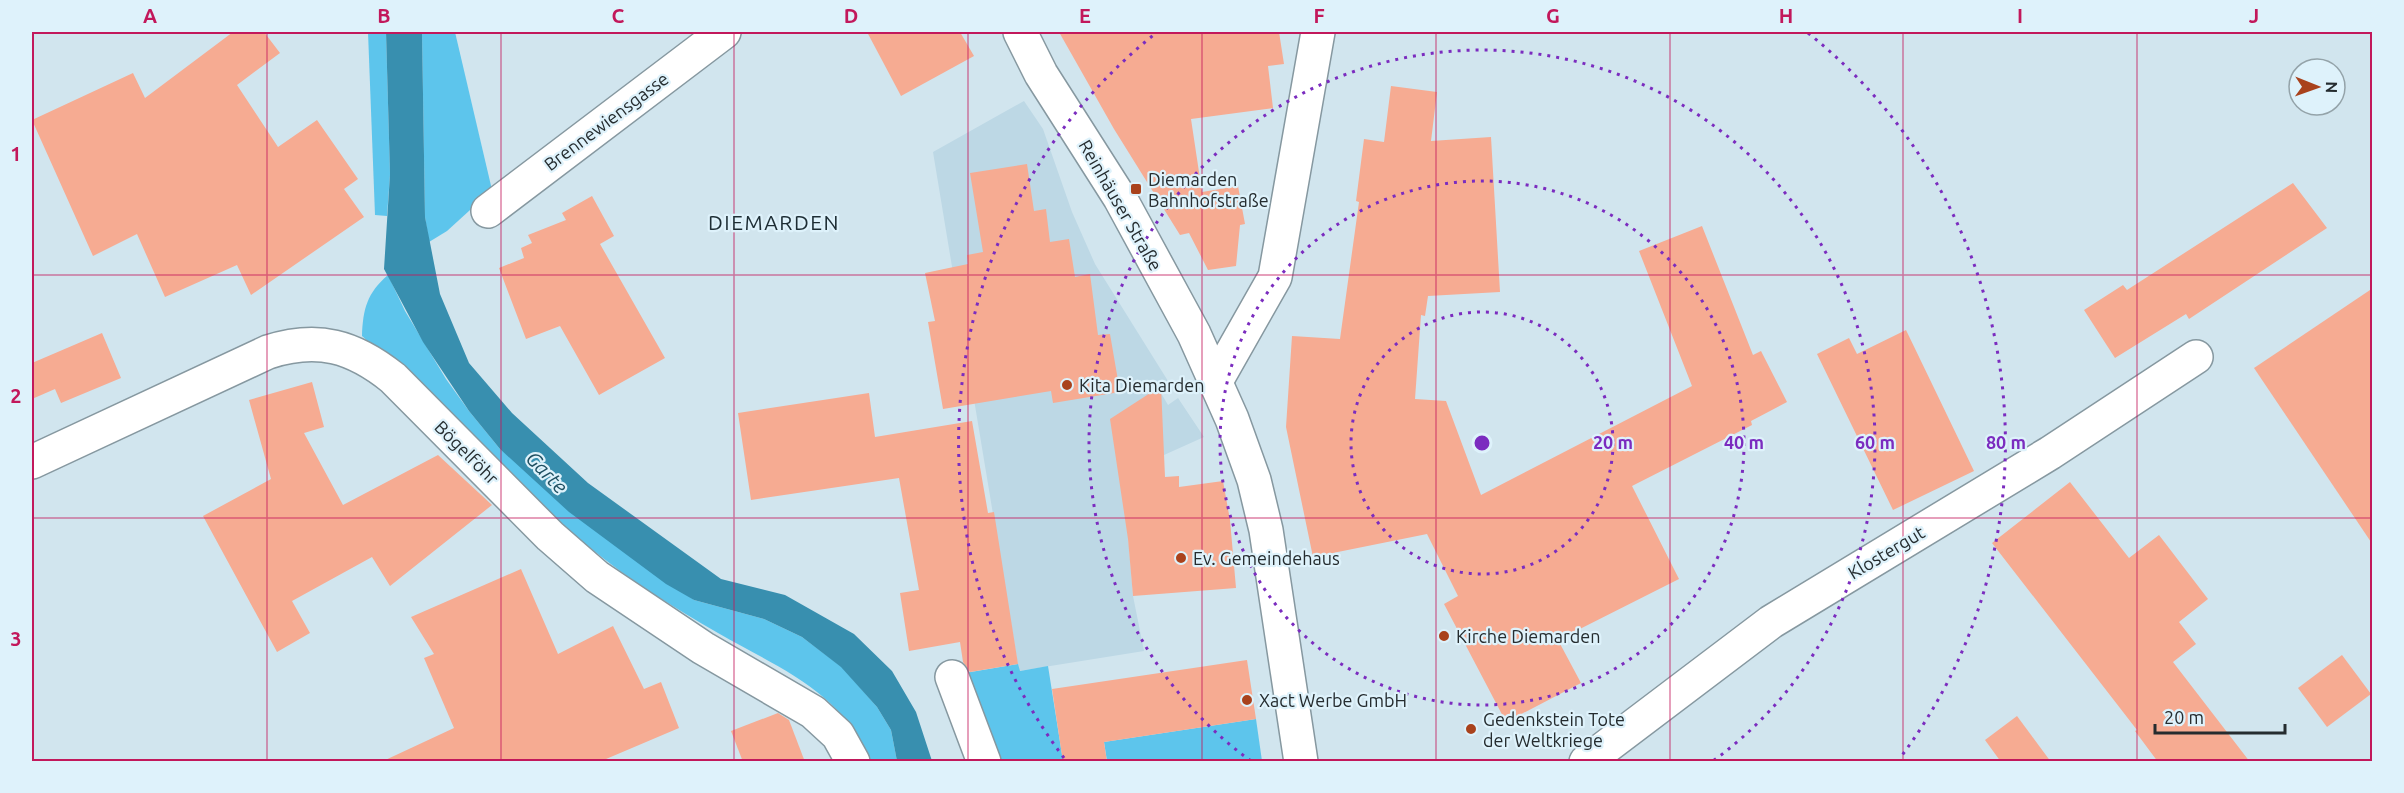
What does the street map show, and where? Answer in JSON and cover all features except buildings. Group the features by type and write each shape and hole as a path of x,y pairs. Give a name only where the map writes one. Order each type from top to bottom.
{"street":[{"name":"Brennewiensgasse","path":"488,211 724,32"},
{"name":"Reinhäuser Straße","path":"1020,32 1041,74 1120,198 1194,334 1216,381 1254,480 1266,530 1301,762"},
{"path":"1216,381 1275,277 1318,32"},
{"name":"Bögelföhr","path":"32,462 268,352 304,344 322,344 343,349 375,364 393,378 550,536 597,578 703,648 813,712 838,735 853,762"},
{"name":"Klostergut","path":"1586,762 1771,622 2050,453 2196,357"},
{"path":"952,677 984,762"}],"shaded area":[{"path":"368,32 386,32 390,174 387,216 375,215"},
{"path":"422,32 455,32 492,190 447,231 429,242 425,217"},
{"name":"Kita Diemarden","path":"1024,101 1043,129 1072,212 1095,264 1168,381 1158,388 1168,405 1178,398 1204,437 1164,455 1122,461 1133,596 1144,651 1019,671 933,152"},
{"path":"388,275 405,311 446,379 500,449 694,600 764,619 802,637 842,667 877,707 891,730 897,761 871,761 858,736 842,716 806,684 668,603 604,559 531,496 362,336 368,302 375,288"},
{"path":"1018,664 1020,671 1048,666 1063,761 999,761 965,673"},
{"path":"1256,719 1262,761 1107,761 1104,742"}],"water":[{"name":"Garte","path":"386,32 422,32 425,217 440,294 469,363 512,413 588,483 721,579 785,595 854,634 892,671 916,712 932,761 897,761 891,730 877,707 841,667 802,637 764,619 694,600 666,584 569,512 500,449 469,411 423,342 384,269 390,174"}],"place":[{"name":"Diemarden Bahnhofstraße","path":"1136,189"},
{"name":"Kita Diemarden","path":"1067,385"},
{"name":"Ev. Gemeindehaus","path":"1181,558"},
{"name":"Kirche Diemarden","path":"1444,636"},
{"name":"Xact Werbe GmbH","path":"1247,700"},
{"name":"Gedenkstein Tote der Weltkriege","path":"1471,729"}],"district":[{"name":"DIEMARDEN","path":"774,222"}]}
